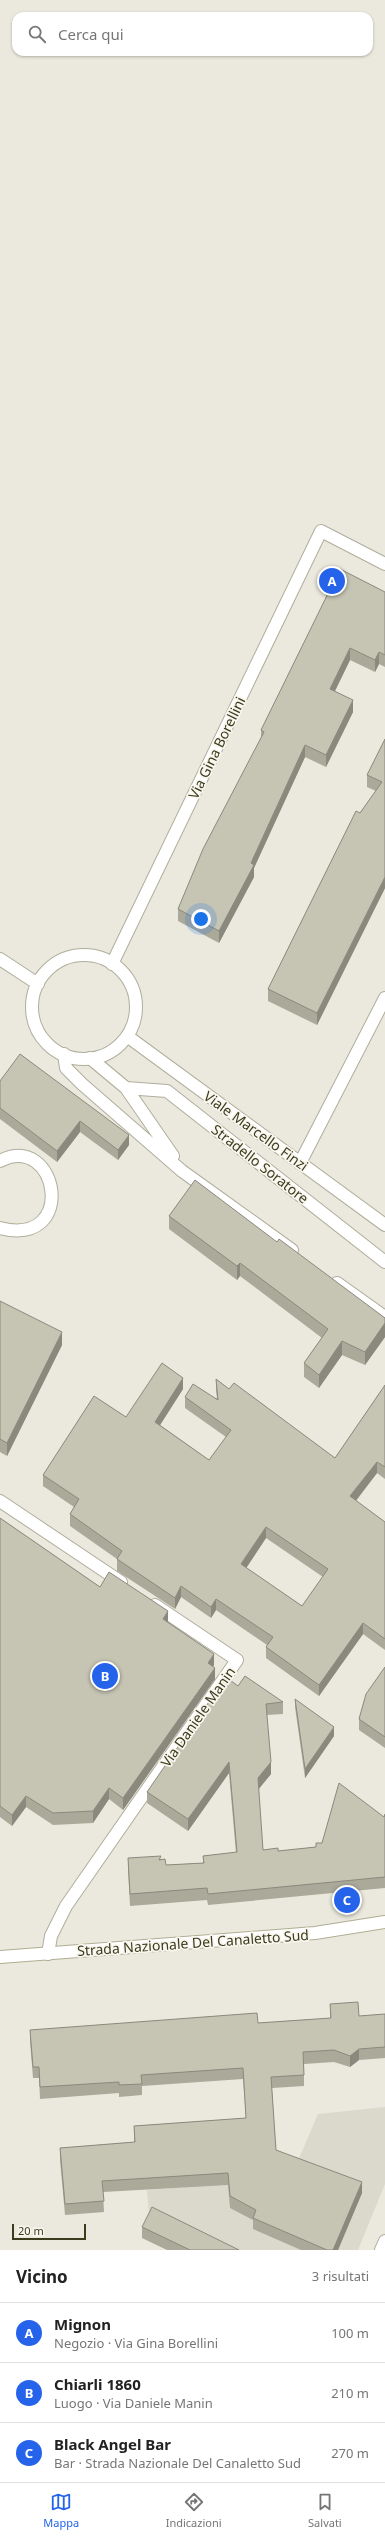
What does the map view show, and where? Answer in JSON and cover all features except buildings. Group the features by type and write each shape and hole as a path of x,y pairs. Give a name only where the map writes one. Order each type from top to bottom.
{"street":[{"name":"Via Gina Borellini","path":"112,964 321,532 385,564"},
{"path":"75,955 90,955 112,964 128,978 134,992 136,1007 134,1022 127,1036 117,1047 104,1055 90,1058 64,1054 43,1039 37,1027 33,1002 38,984 50,967 75,955"},
{"path":"0,959 38,984"},
{"path":"300,1163 385,998"},
{"name":"Viale Marcello Finzi","path":"127,1036 385,1225"},
{"path":"64,1054 66,1068 82,1084 182,1171 303,1258"},
{"path":"90,1058 126,1088 182,1171"},
{"name":"Stradello Soratore","path":"126,1088 167,1091 385,1262"},
{"path":"0,1161 7,1157 25,1157 41,1166 51,1181 53,1199 47,1216 33,1227 16,1232 0,1228"},
{"path":"328,1276 385,1317"},
{"path":"0,1501 132,1589"},
{"name":"Via Daniele Manin","path":"48,1954 51,1936 66,1906 237,1660 145,1598"},
{"name":"Strada Nazionale Del Canaletto Sud","path":"0,1957 315,1933 385,1922"},
{"path":"381,2250 385,2241"}],"shaded area":[{"path":"385,2107 385,2184 358,2250 228,2250 149,2214 147,2190 290,2179 318,2114"}],"place":[{"name":"Mignon","path":"332,581"},
{"name":"Chiarli 1860","path":"105,1676"},
{"name":"Black Angel Bar","path":"347,1900"}]}
